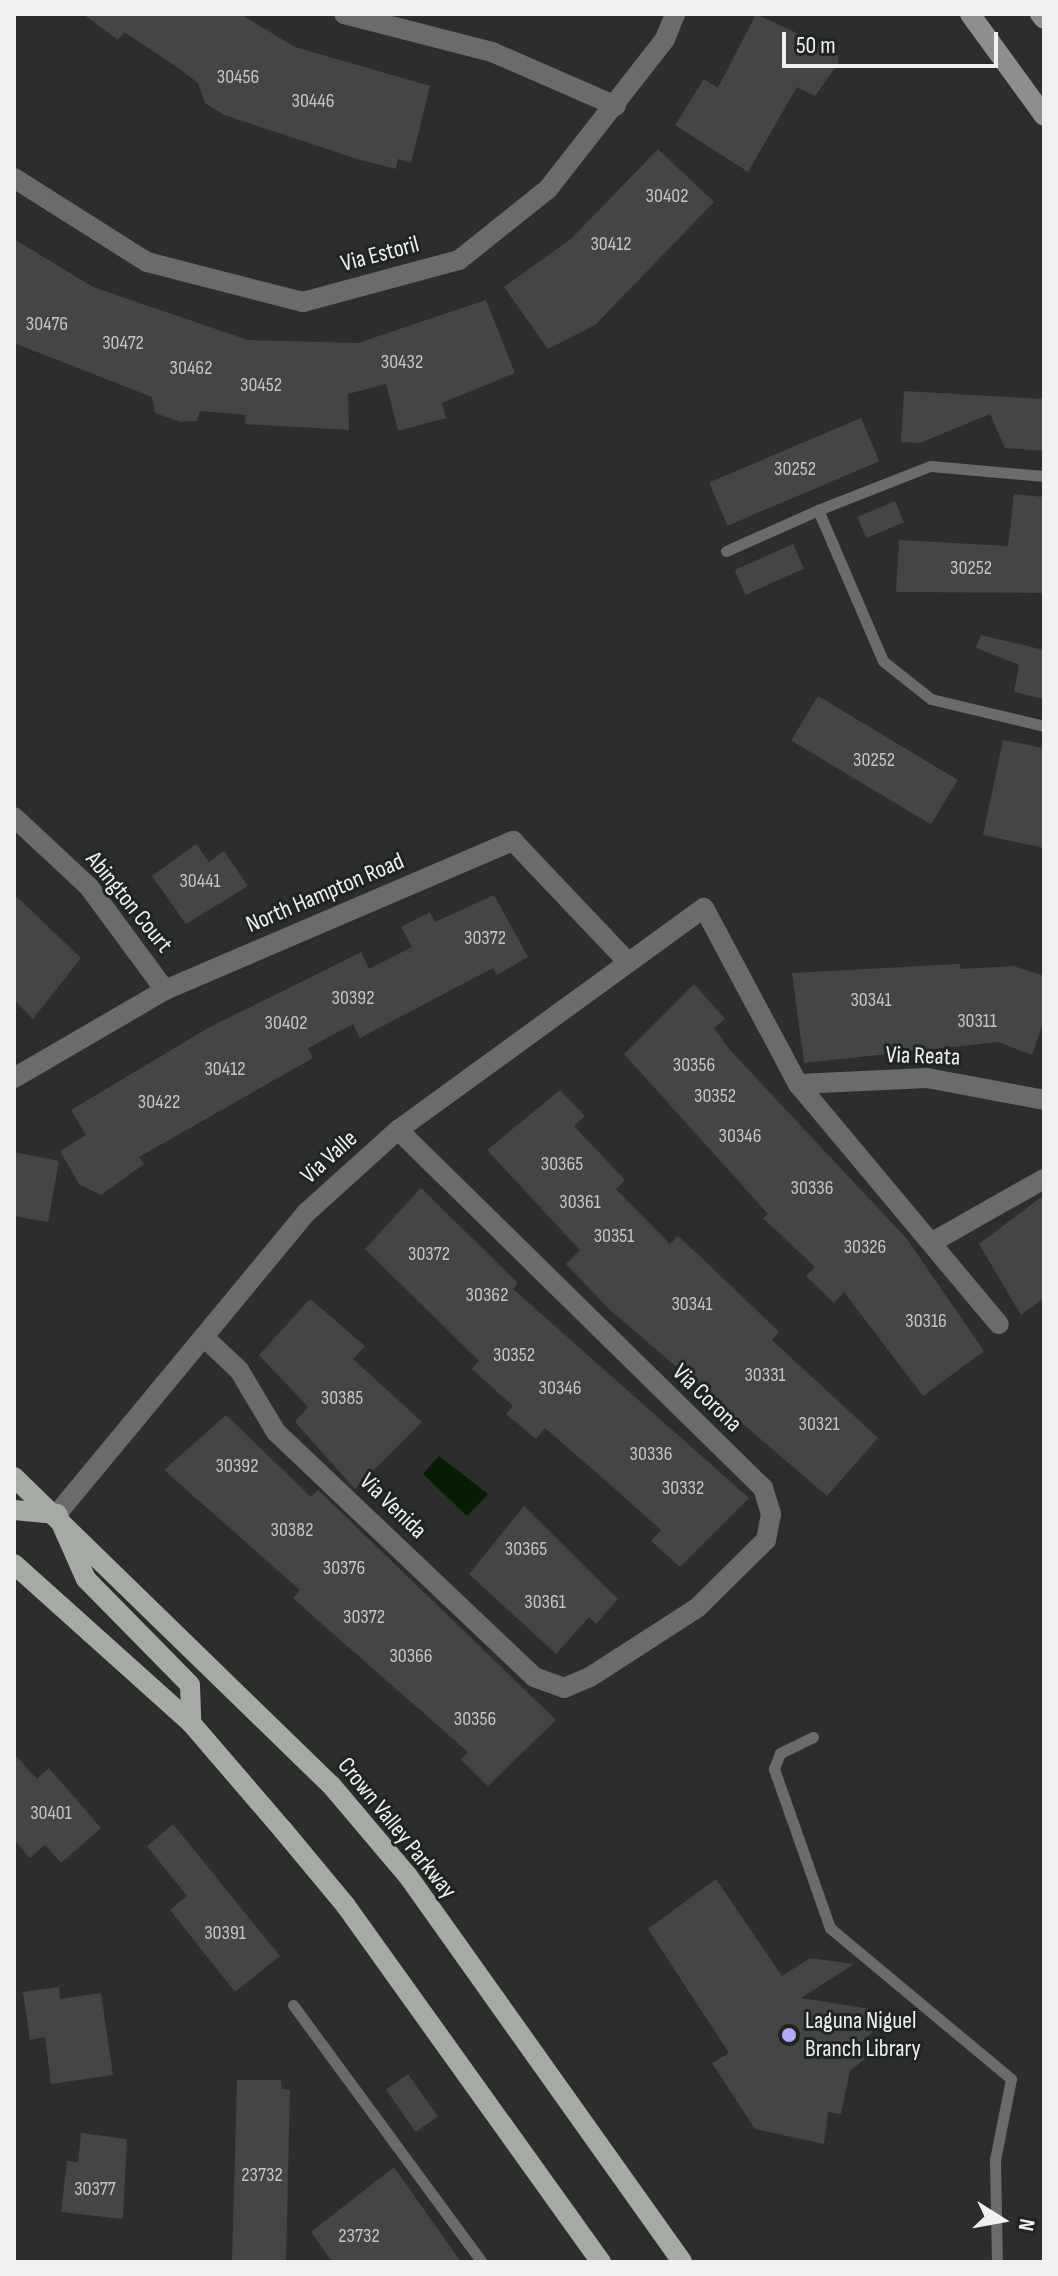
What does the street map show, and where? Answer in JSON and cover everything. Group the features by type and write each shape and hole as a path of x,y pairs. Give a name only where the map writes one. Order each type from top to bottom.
{"main road":[{"path":"970,14 1044,116"},
{"path":"1040,14 1044,19"},
{"name":"Crown Valley Parkway","path":"14,1477 57,1514 263,1712 408,1876 682,2262"},
{"path":"14,1510 57,1514 86,1579 190,1685 191,1723"},
{"path":"14,1564 191,1723 346,1906 601,2262"}],"street":[{"path":"344,14 492,52 616,106"},
{"name":"Via Estoril","path":"14,178 147,262 303,302 459,260 548,189 616,106 675,14"},
{"name":"Abington Court","path":"14,817 89,887 165,990"},
{"name":"North Hampton Road","path":"14,1078 165,990 513,841 628,962"},
{"name":"Via Valle","path":"57,1514 207,1340 306,1213 398,1130 704,908 798,1084"},
{"name":"Via Reata","path":"798,1084 927,1078 1044,1100"},
{"path":"798,1084 936,1240 999,1324"},
{"name":"Via Corona","path":"398,1130 763,1488 771,1514 766,1540 697,1608 564,1688"},
{"path":"936,1240 1044,1179"},
{"name":"Via Venida","path":"207,1340 239,1370 276,1432 534,1677 564,1688"}],"lane":[{"path":"726,551 818,510 930,466 1044,476"},
{"path":"818,510 883,661 931,699 1044,726"},
{"path":"813,1737 780,1753 774,1769 830,1928 1011,2079 995,2160 997,2262"},
{"path":"293,2005 482,2262"}],"shaded area":[{"path":"439,1456 488,1494 467,1516 423,1474"}],"building":[{"path":"83,14 240,14 295,47 430,86 411,163 398,159 396,169 357,159 224,115 205,103 198,83 177,67 124,32 118,40"},
{"path":"756,14 837,52 839,62 815,96 797,87 748,172 675,125 704,79 718,88"},
{"path":"658,149 714,202 595,325 548,349 504,287 572,238"},
{"path":"14,239 93,287 248,340 358,343 486,300 515,373 442,403 446,418 398,431 386,384 348,394 349,430 245,424 246,415 200,411 197,421 180,422 155,413 152,397 14,343"},
{"path":"904,391 1044,399 1044,451 1005,448 990,414 920,443 901,442"},
{"path":"861,418 879,461 727,526 709,482"},
{"path":"1014,494 1044,497 1044,593 896,592 899,540 1008,546"},
{"path":"895,501 904,522 866,538 857,517"},
{"path":"793,544 804,569 746,595 735,570"},
{"path":"981,635 1044,650 1044,699 1014,692 1019,665 976,648"},
{"path":"818,696 958,780 931,825 791,741"},
{"path":"1003,740 1044,748 1044,848 983,835"},
{"path":"196,844 209,862 224,851 248,886 186,924 152,876"},
{"path":"14,894 81,958 33,1019 14,1000"},
{"path":"494,895 528,957 497,975 493,968 360,1038 353,1024 308,1048 313,1058 139,1157 144,1164 101,1195 79,1184 60,1151 86,1135 71,1110 208,1028 361,952 369,969 412,947 401,927 430,912 435,922"},
{"path":"960,964 960,969 1014,966 1044,976 1044,1020 1032,1055 998,1042 804,1063 792,973"},
{"path":"694,984 725,1019 714,1028 730,1050 907,1239 984,1351 923,1396 844,1292 834,1303 806,1276 815,1267 763,1218 768,1214 624,1054"},
{"path":"560,1090 585,1116 574,1126 625,1180 616,1189 670,1244 678,1236 705,1261 779,1332 772,1340 878,1438 827,1496 609,1309 566,1264 580,1250 487,1150"},
{"path":"14,1152 59,1161 48,1222 14,1216"},
{"path":"421,1188 518,1283 513,1289 749,1498 680,1567 651,1541 661,1530 606,1481 545,1428 536,1439 506,1414 513,1406 472,1369 479,1361 365,1249"},
{"path":"1044,1195 1044,1298 1021,1315 979,1244"},
{"path":"310,1299 365,1346 353,1359 422,1422 355,1489 295,1422 308,1407 259,1355"},
{"path":"226,1415 311,1497 318,1490 556,1720 488,1786 461,1760 468,1752 293,1598 300,1590 164,1470"},
{"path":"524,1506 618,1599 596,1624 589,1617 556,1654 469,1574"},
{"path":"14,1754 37,1779 49,1768 101,1828 61,1863 45,1845 30,1858 14,1840"},
{"path":"173,1824 280,1956 235,1992 170,1910 187,1896 147,1846"},
{"name":"Laguna Niguel Branch Library","path":"716,1879 782,1976 810,1958 854,1964 801,1998 876,2010 871,2034 857,2045 867,2057 850,2071 841,2114 828,2112 824,2144 755,2129 712,2063 729,2053 648,1929"},
{"path":"59,1987 60,1999 101,1993 113,2075 51,2084 45,2037 30,2040 23,1992"},
{"path":"408,2074 438,2117 416,2132 386,2089"},
{"path":"237,2080 281,2080 282,2089 290,2090 286,2262 232,2262"},
{"path":"81,2133 127,2139 123,2219 61,2212 67,2161 78,2162"},
{"path":"394,2167 461,2262 332,2262 311,2232"}],"place":[{"name":"Laguna Niguel Branch Library","path":"789,2035"}]}
